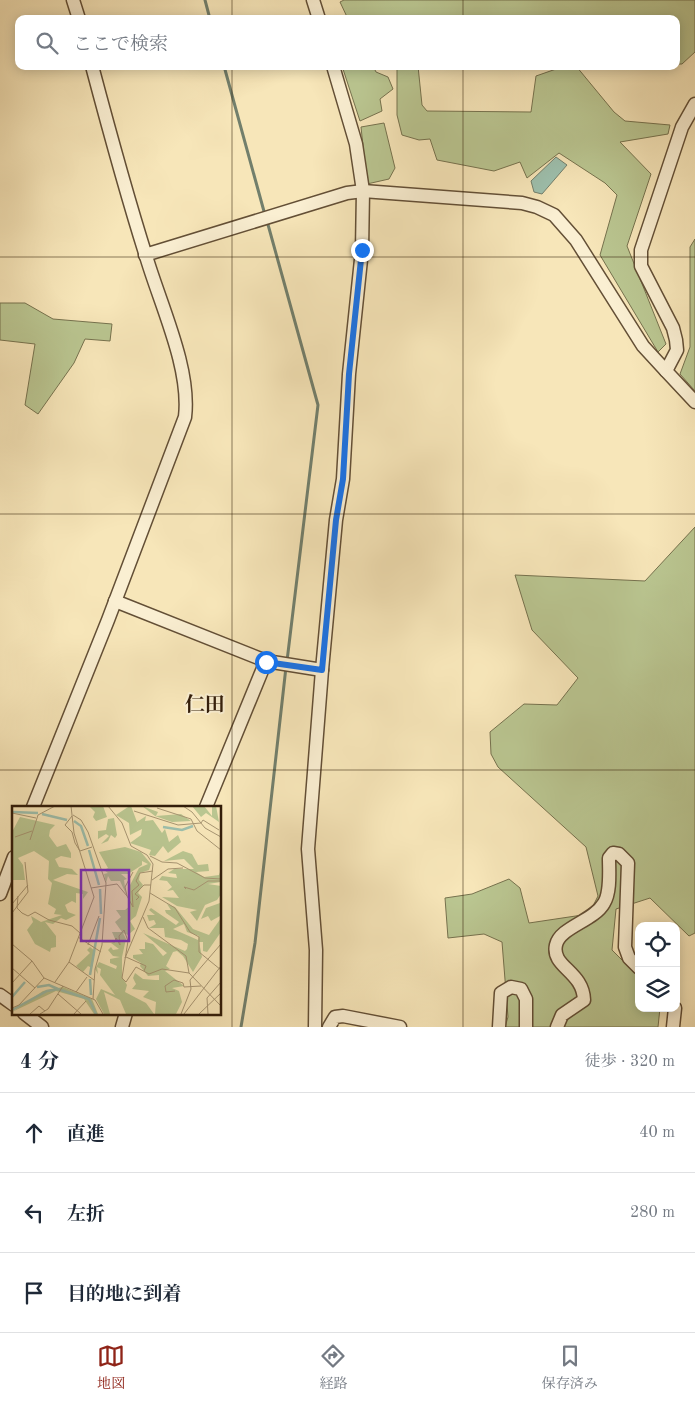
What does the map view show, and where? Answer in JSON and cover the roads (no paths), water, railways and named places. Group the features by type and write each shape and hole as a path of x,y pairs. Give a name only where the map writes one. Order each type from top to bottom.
{"street":[{"path":"73,0 77,15"},
{"path":"313,0 318,15"},
{"path":"33,806 115,601 185,417 188,396 182,370 145,255 93,70"},
{"path":"315,1027 316,950 308,849 322,670 336,520 343,479 349,374 362,250 363,191 356,144 334,70"},
{"path":"666,371 677,350 676,340 673,328 640,266 641,250 682,127 695,104"},
{"path":"145,255 347,193 363,191 522,203 537,207 554,215 576,240 643,346 695,402"},
{"path":"115,601 266,662 322,670"},
{"path":"206,806 266,662"},
{"path":"556,1027 562,1015 584,1000 583,990 577,978 562,966 556,952 556,944 560,936 595,914 605,902 609,858 613,853 620,854 628,863 625,946 629,958 638,967"},
{"path":"0,894 12,862"},
{"path":"498,1027 501,993 510,987 521,989 526,999 526,1027"},
{"path":"0,995 12,1004"},
{"path":"672,1027 674,1012"},
{"path":"25,1014 42,1027"},
{"path":"122,1027 126,1014"},
{"path":"329,1027 335,1017 343,1016 400,1027"}],"waterway":[{"path":"205,0 209,15"},
{"path":"225,70 265,215"},
{"path":"267,221 318,405 287,661"},
{"path":"241,1027 255,943 286,667"}],"district":[{"name":"仁田","path":"205,706"}]}
